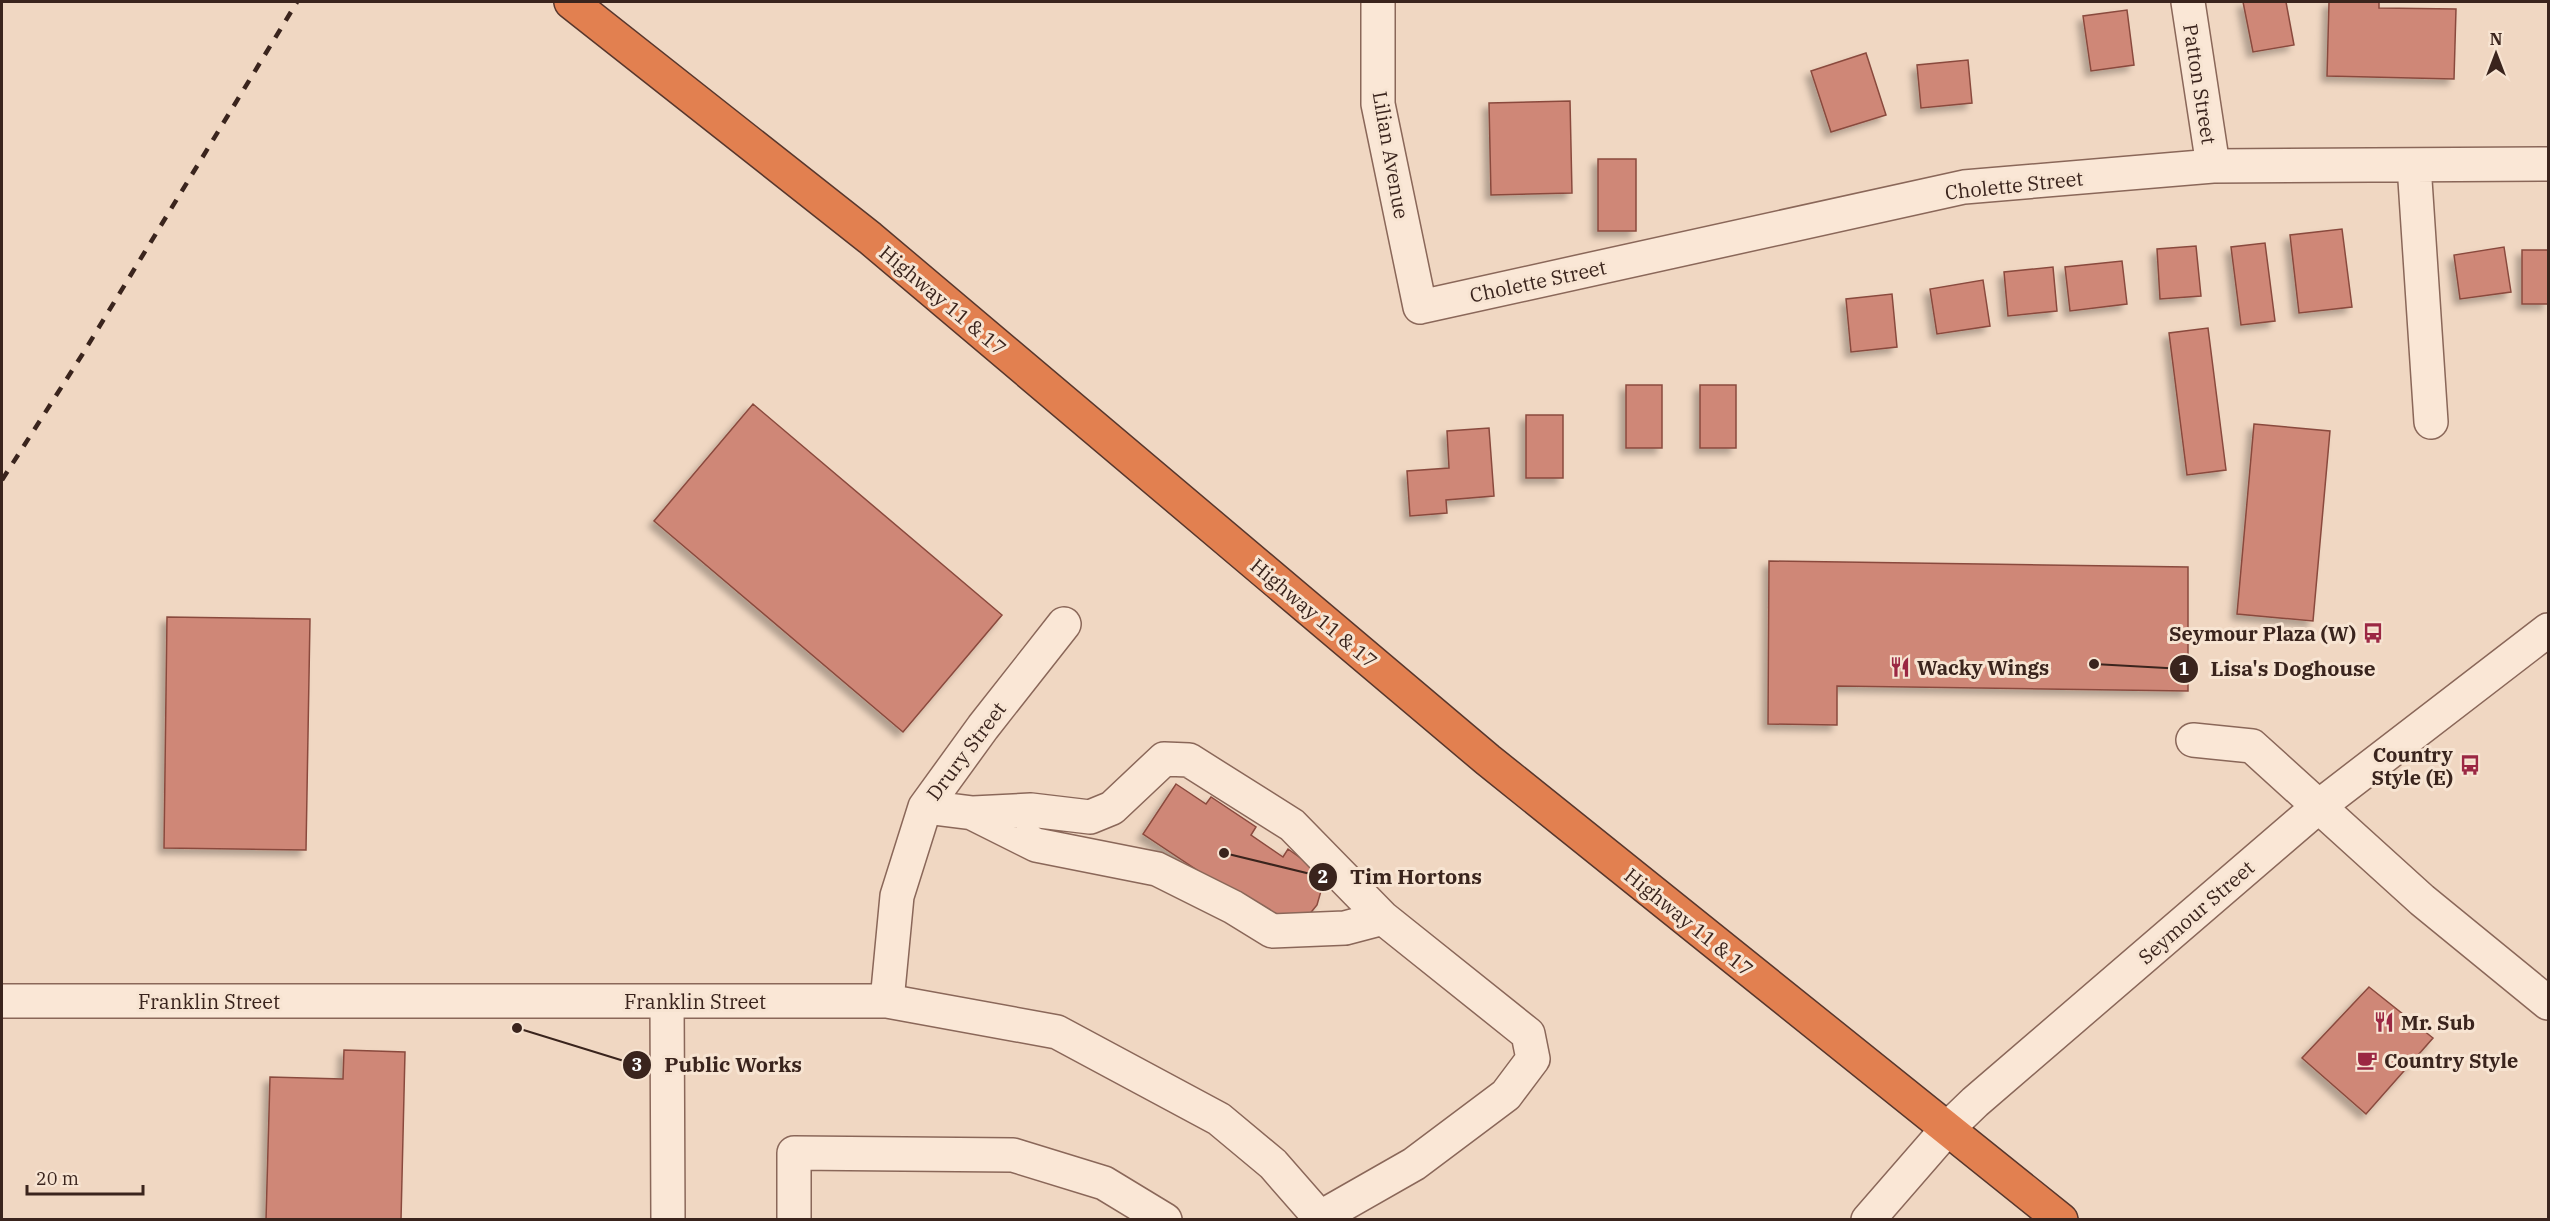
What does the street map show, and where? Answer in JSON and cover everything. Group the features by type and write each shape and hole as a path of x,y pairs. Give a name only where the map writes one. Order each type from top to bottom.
{"highway":[{"name":"Highway 11 & 17","path":"571,2 870,238 1488,760 2061,1220"}],"street":[{"name":"Lilian Avenue","path":"1378,2 1378,104 1420,307"},
{"name":"Patton Street","path":"2188,2 2212,166"},
{"name":"Cholette Street","path":"1420,307 1964,187 2212,166 2548,164"},
{"path":"2414,165 2431,423"},
{"name":"Drury Street","path":"887,1001 897,896 925,807 983,727 1064,624"},
{"name":"Seymour Street","path":"1868,1220 1948,1128 1974,1102 2318,807 2548,630"},
{"path":"2193,740 2252,746 2422,900 2548,1003"},
{"path":"925,807 973,813 1031,810 1090,817 1112,808 1164,759 1190,760 1292,825 1383,918 1528,1034 1533,1059 1506,1095 1414,1164 1322,1218"},
{"path":"973,813 1036,844 1157,869 1233,907 1272,931 1345,928 1383,918"},
{"name":"Franklin Street","path":"2,1001 887,1001 1057,1032 1219,1119 1273,1164 1322,1218"},
{"path":"667,1001 668,1220"},
{"path":"794,1220 794,1153 1013,1155 1104,1183 1165,1220"}],"building":[{"path":"2243,2 2286,2 2294,45 2253,52"},
{"path":"2329,2 2379,2 2379,8 2456,9 2454,79 2327,76"},
{"path":"2127,10 2134,65 2091,71 2083,16"},
{"path":"1866,53 1886,115 1831,132 1811,71"},
{"path":"1968,60 1972,103 1921,108 1917,65"},
{"path":"1570,101 1572,193 1491,195 1489,103"},
{"path":"1598,159 1636,159 1636,231 1598,231"},
{"path":"2342,229 2352,307 2299,313 2290,235"},
{"path":"2265,243 2275,321 2241,325 2231,247"},
{"path":"2196,246 2201,296 2160,299 2157,249"},
{"path":"2504,247 2511,292 2460,299 2454,255"},
{"path":"2522,250 2548,250 2548,304 2522,304"},
{"path":"2122,261 2127,304 2070,311 2065,267"},
{"path":"2053,267 2057,311 2008,316 2004,272"},
{"path":"1983,280 1990,326 1937,334 1930,289"},
{"path":"1892,294 1897,347 1851,352 1846,299"},
{"path":"2208,328 2226,470 2187,475 2169,333"},
{"path":"1626,385 1662,385 1662,448 1626,448"},
{"path":"1700,385 1736,385 1736,448 1700,448"},
{"path":"753,404 1002,615 903,732 654,521"},
{"path":"1526,415 1563,415 1563,478 1526,478"},
{"path":"2254,424 2330,431 2313,621 2237,614"},
{"path":"1489,428 1494,496 1446,500 1447,513 1410,516 1407,471 1449,468 1447,431"},
{"path":"1769,561 2188,567 2188,691 1837,686 1837,725 1768,724"},
{"path":"167,617 310,619 306,850 164,848"},
{"path":"1176,784 1206,804 1211,797 1256,827 1251,835 1283,857 1288,849 1306,862 1317,876 1321,891 1317,905 1308,916 1275,922 1143,834"},
{"path":"2369,987 2433,1038 2366,1114 2302,1058"},
{"path":"344,1050 405,1052 401,1220 266,1220 270,1077 343,1079"}],"railway":[{"path":"2,480 82,355 297,2"}],"place":[{"name":"Seymour Plaza (W)","path":"2373,633"},
{"name":"Lisa's Doghouse","path":"2094,664"},
{"name":"Wacky Wings","path":"1900,667"},
{"name":"Country Style (E)","path":"2470,765"},
{"name":"Tim Hortons","path":"1224,853"},
{"name":"Mr. Sub","path":"2384,1022"},
{"name":"Public Works","path":"517,1028"},
{"name":"Country Style","path":"2367,1060"}]}
